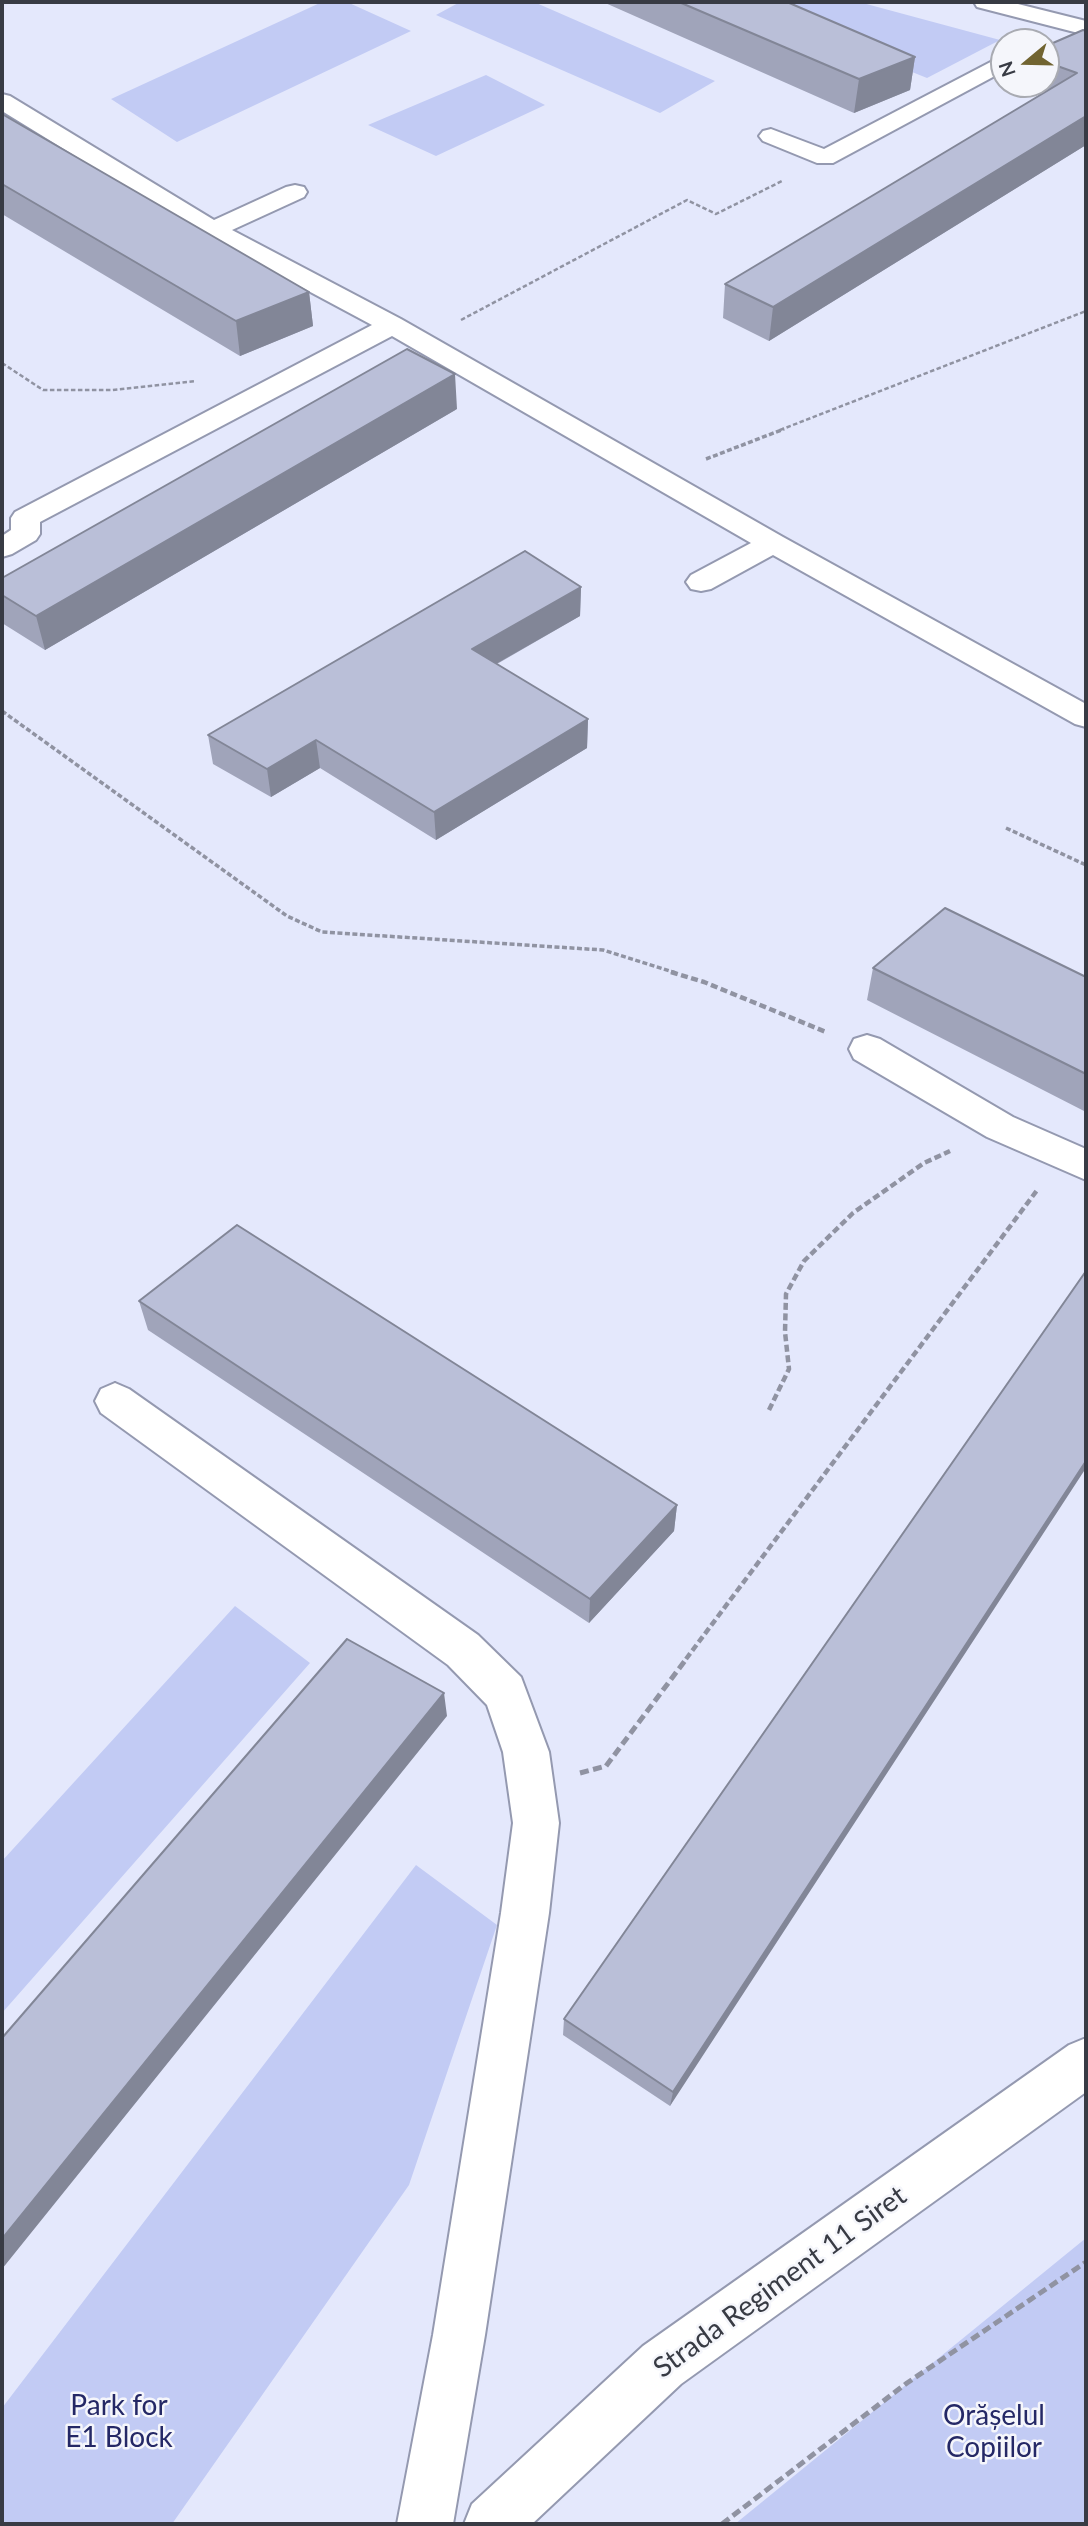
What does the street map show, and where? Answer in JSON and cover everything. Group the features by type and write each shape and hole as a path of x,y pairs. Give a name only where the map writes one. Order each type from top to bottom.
{"street":[{"path":"985,2 1080,26"},
{"path":"1060,34 1080,26"},
{"path":"771,136 825,158 990,70"},
{"path":"2,101 213,230 392,325 657,478 1086,717"},
{"path":"213,230 295,192"},
{"path":"2,548 26,534 25,518 392,325"},
{"path":"701,582 773,543"},
{"path":"867,1049 1000,1127 1075,1160"},
{"path":"115,1401 463,1650 505,1692 526,1752 536,1823 525,1913 459,2335 425,2524"},
{"name":"Strada Regiment 11 Siret","path":"492,2524 662,2365 1086,2062"}],"path":[{"path":"420,342 687,200 716,214 825,158"},
{"path":"657,478 1086,311"},
{"path":"2,363 43,390 112,390 206,380"},
{"path":"2,711 287,916 321,932 603,950 704,982 867,1049"},
{"path":"1006,828 1086,865"},
{"path":"769,1410 789,1369 785,1332 786,1294 804,1261 853,1213 924,1163 1000,1127"},
{"path":"531,1785 606,1766 1075,1160"},
{"path":"722,2524 907,2383 1086,2262"}],"green space":[{"path":"322,2 347,2 411,31 177,142 111,99"},
{"path":"460,2 534,2 715,81 660,113 436,15"},
{"path":"738,2 859,2 990,37 990,45 927,78"},
{"path":"486,75 545,105 436,156 368,125"},
{"path":"235,1606 310,1663 2,2013 2,1861"},
{"name":"Park for E1 Block","path":"416,1865 497,1925 409,2185 172,2524 2,2524 2,2408"},
{"name":"Orășelul Copiilor","path":"1086,2238 1086,2524 735,2524"}],"building":[{"path":"679,2 787,2 915,57 859,79"},
{"path":"1086,31 1086,116 773,307 725,284 1035,98 1060,98 1060,83 1077,73 1060,67 1060,40"},
{"path":"2,114 309,292 236,321 2,184"},
{"path":"407,349 455,374 36,616 2,595 2,578"},
{"path":"525,551 581,587 472,649 588,719 434,812 316,740 267,769 208,735"},
{"path":"945,908 1086,977 1086,1074 873,968"},
{"path":"237,1225 677,1505 590,1599 139,1301"},
{"path":"1086,1271 1086,1461 673,2092 564,2019"},
{"path":"347,1639 444,1693 2,2239 2,2038"}]}
